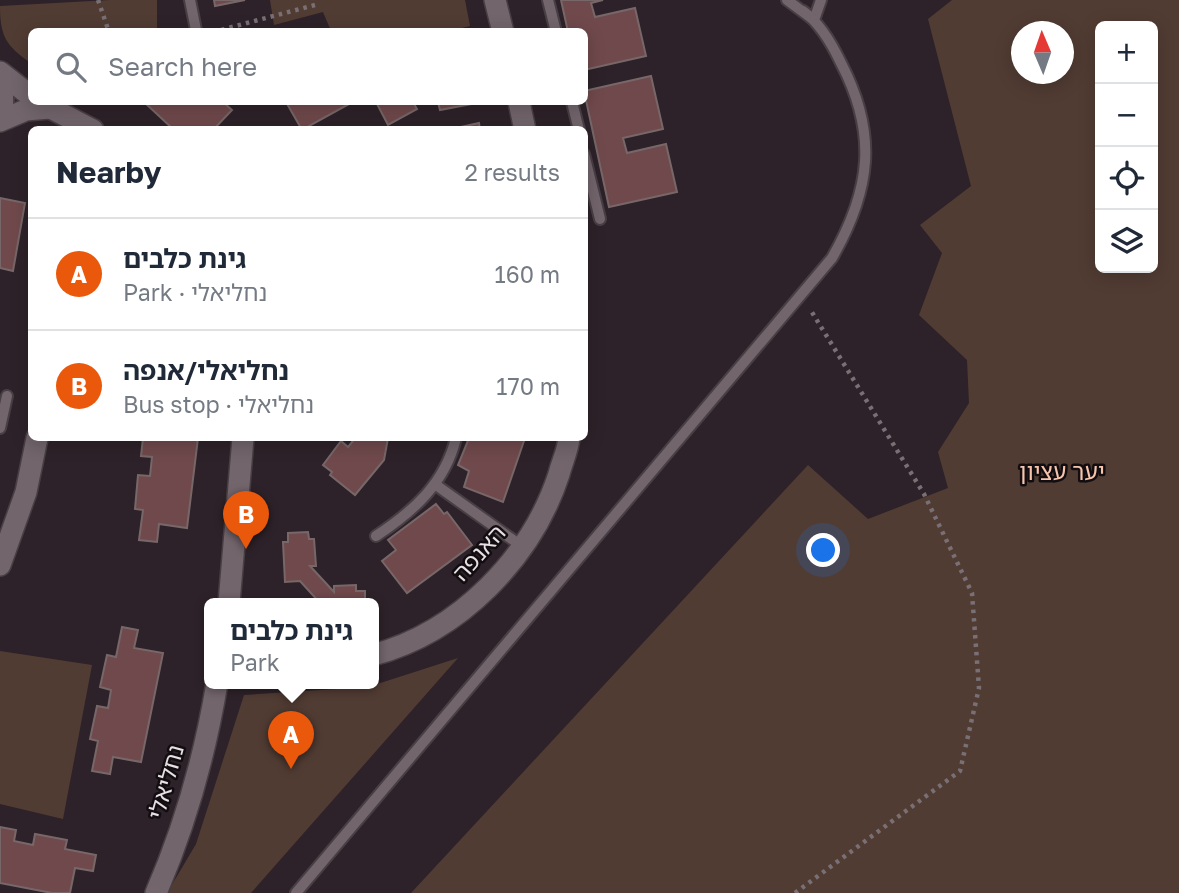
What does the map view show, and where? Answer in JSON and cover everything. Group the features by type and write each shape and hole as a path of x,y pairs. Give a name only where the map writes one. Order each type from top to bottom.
{"street":[{"path":"495,0 502,28"},
{"path":"0,72 28,94"},
{"path":"0,81 0,110"},
{"path":"0,121 45,105 85,126"},
{"path":"520,105 524,126"},
{"path":"0,565 26,492 36,441"},
{"path":"229,598 243,441"},
{"name":"האנפה","path":"379,653 430,631 477,598 523,547 549,505 568,441"},
{"name":"נחליאלי","path":"156,893 184,818 201,761 216,689"}],"lane":[{"path":"190,0 196,28"},
{"path":"548,0 555,28"},
{"path":"787,0 814,20"},
{"path":"814,20 821,0"},
{"path":"296,893 803,296 832,258 847,232 858,206 866,155 865,129 850,79 814,20 803,11"},
{"path":"573,105 578,126"},
{"path":"588,170 600,219"},
{"path":"0,428 7,396"},
{"path":"376,536 405,517 436,485 455,441"},
{"path":"436,485 523,547"}],"path":[{"path":"98,0 107,28"},
{"path":"228,28 315,5 314,0"},
{"path":"795,893 960,771 979,688 972,593 924,494 803,296"}],"green space":[{"path":"157,0 157,28 28,28 28,61 6,39 1,25 0,6"},
{"path":"270,0 465,0 470,26 330,28 323,12 274,25"},
{"name":"יער עציון","path":"952,0 1179,0 1179,893 411,893 808,465 868,519 948,488 938,452 969,403 967,360 919,315 942,253 920,225 971,186 928,19"},
{"path":"0,651 92,665 63,819 0,804"},
{"path":"458,658 251,893 167,893 196,844 244,695 379,689 379,683"}],"building":[{"path":"214,0 245,0 215,6"},
{"path":"561,0 603,0 591,3 595,17 635,8 646,56 588,69 588,28 567,28"},
{"path":"651,76 663,129 623,138 627,153 666,144 677,192 609,207 587,105 588,90"},
{"path":"147,105 226,105 232,110 217,126 170,126"},
{"path":"288,105 347,105 309,126 300,126"},
{"path":"378,105 415,105 417,109 388,125"},
{"path":"439,105 467,105 440,110"},
{"path":"0,198 25,203 13,271 0,268"},
{"path":"143,441 198,441 187,528 159,524 157,542 139,540 143,510 135,509 138,475 150,476 152,457 141,456"},
{"path":"341,441 348,447 353,441 387,441 384,460 355,495 330,475 332,472 323,465"},
{"path":"468,441 524,441 503,502 464,487 469,471 458,465"},
{"path":"436,504 444,514 447,512 472,545 407,593 382,561 396,550 388,540"},
{"path":"308,532 309,539 314,539 316,566 310,566 334,592 334,586 356,585 356,591 365,591 365,598 315,598 300,581 285,582 283,542 288,542 288,533"},
{"path":"122,627 138,630 134,648 163,653 141,762 113,757 110,774 92,771 98,741 90,739 97,706 108,708 111,690 100,687 107,655 116,657"},
{"path":"0,827 16,830 14,841 33,845 35,834 67,840 65,849 96,855 93,871 75,868 70,893 52,893 0,883"}],"place":[{"name":"נחליאלי/אנפה","path":"246,549"},
{"name":"גינת כלבים","path":"291,769"}]}
